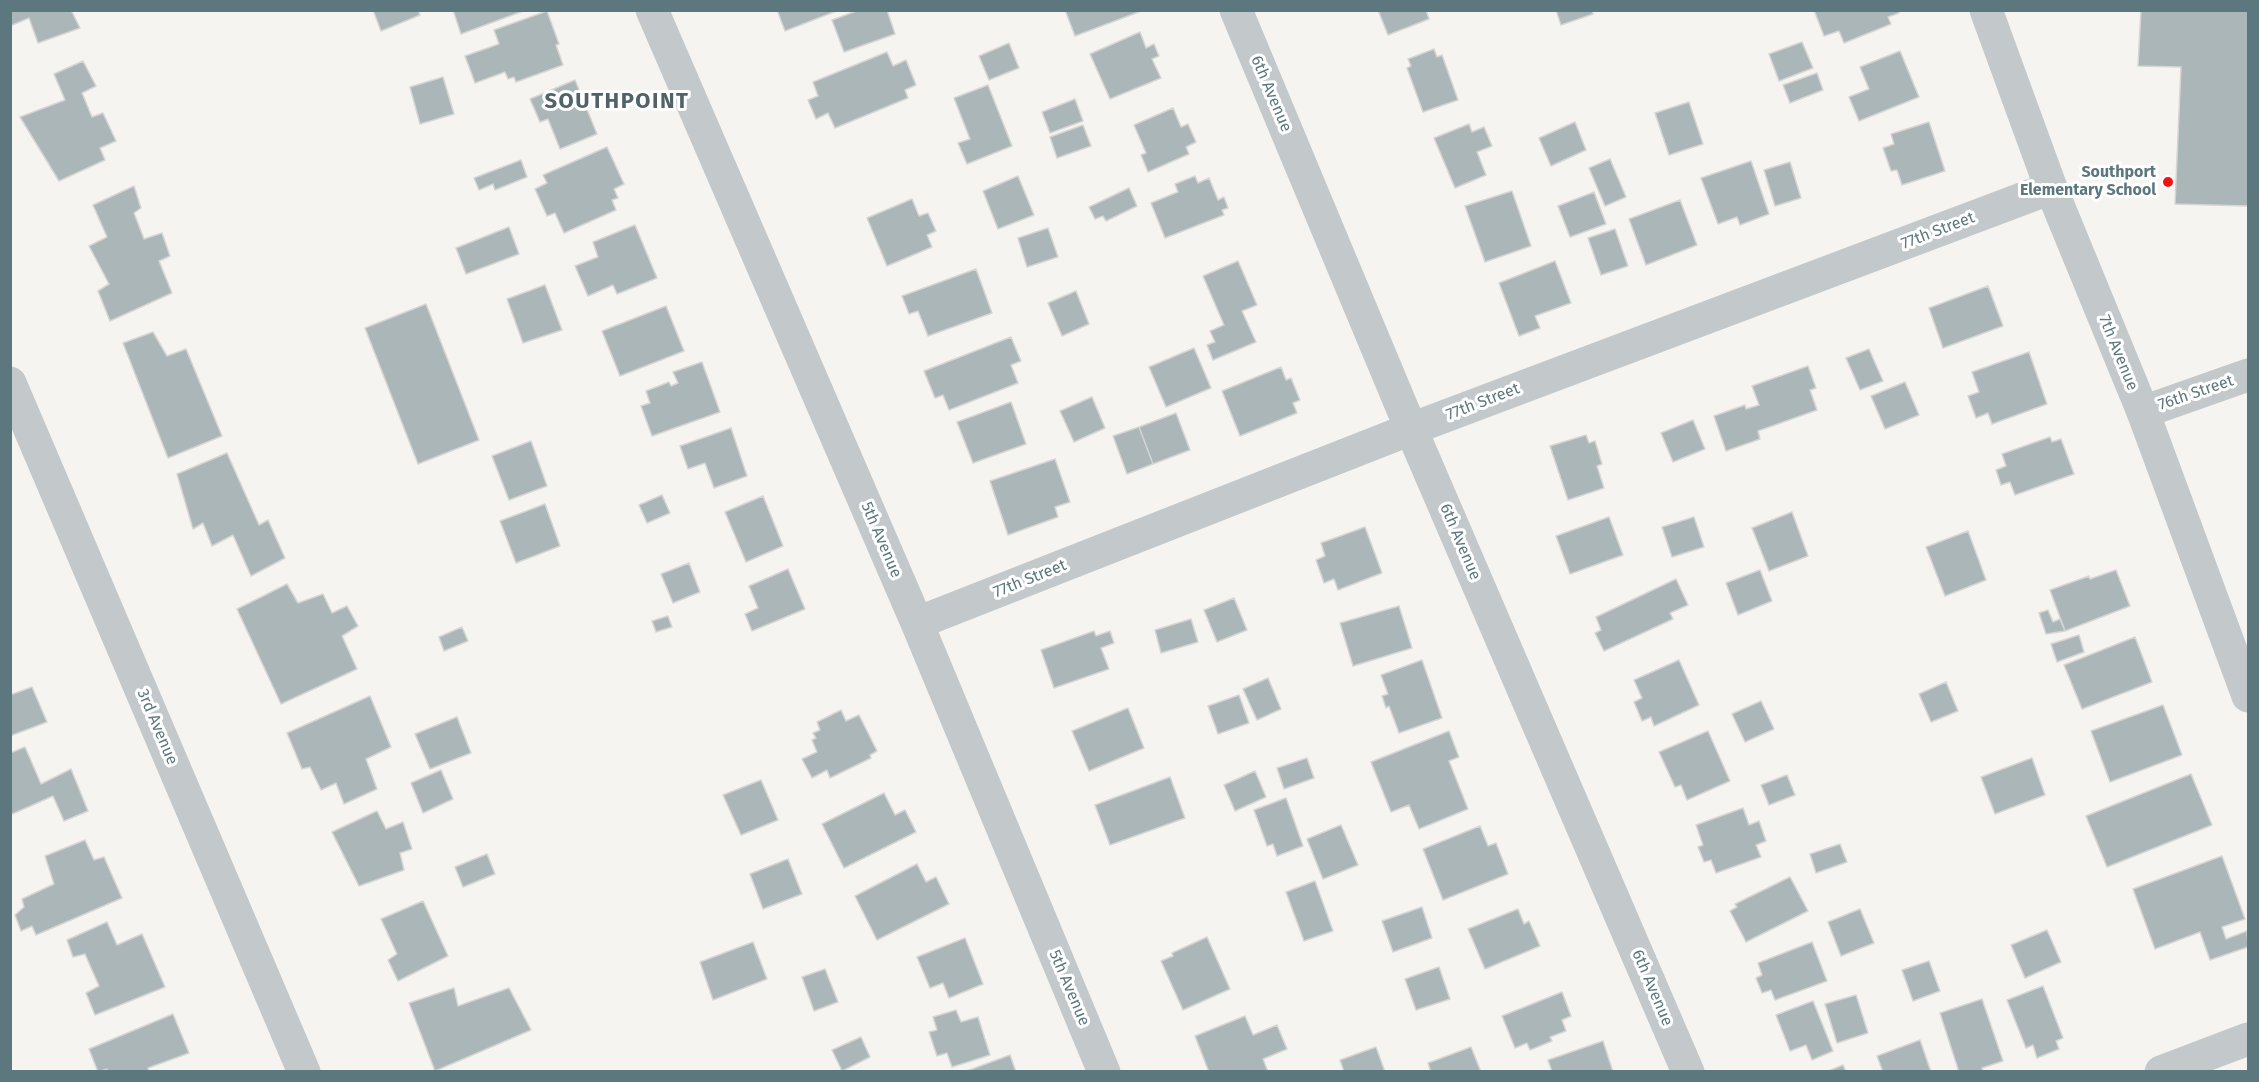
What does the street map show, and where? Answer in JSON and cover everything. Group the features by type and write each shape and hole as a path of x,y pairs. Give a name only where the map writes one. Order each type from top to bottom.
{"street":[{"name":"5th Avenue","path":"652,10 917,623 1104,1071"},
{"name":"6th Avenue","path":"1236,10 1411,429 1688,1071"},
{"name":"7th Avenue","path":"1986,10 2051,188 2143,412 2248,696"},
{"name":"77th Street","path":"917,623 1411,429 2051,188"},
{"name":"76th Street","path":"2143,412 2248,375"},
{"name":"3rd Avenue","path":"10,383 304,1071"},
{"path":"2161,1071 2248,1039"}],"building":[{"path":"10,10 71,10 80,28 38,43 29,18 10,26"},
{"path":"373,10 418,10 420,15 381,31"},
{"path":"453,10 526,10 461,34"},
{"path":"777,10 839,10 785,31"},
{"path":"859,10 887,10 895,34 844,52 832,20"},
{"path":"1065,10 1144,10 1075,36"},
{"path":"1378,10 1426,10 1429,19 1388,35"},
{"path":"1556,10 1592,10 1593,14 1561,25"},
{"path":"1814,10 1898,10 1899,13 1888,17 1891,24 1844,43 1839,31 1824,36"},
{"name":"Southport Elementary School","path":"2141,10 2248,10 2248,206 2175,204 2181,67 2138,66"},
{"path":"547,11 559,44 556,45 563,65 516,82 514,77 508,79 505,72 475,83 465,56 499,44 494,30"},
{"path":"1140,32 1146,48 1154,44 1159,56 1152,59 1161,78 1110,99 1090,54"},
{"path":"1802,42 1813,68 1779,81 1769,54"},
{"path":"1009,43 1019,68 989,80 979,56"},
{"path":"1434,49 1437,57 1442,55 1458,100 1423,112 1407,68 1411,66 1408,59"},
{"path":"1900,51 1919,97 1859,121 1849,97 1869,89 1860,67"},
{"path":"887,52 893,66 906,60 916,85 905,90 908,98 835,128 828,113 816,119 808,100 818,96 813,82"},
{"path":"83,61 96,86 82,93 92,117 103,113 116,141 100,148 105,160 59,181 20,117 65,100 54,74"},
{"path":"1817,73 1823,90 1790,103 1783,85"},
{"path":"443,77 454,114 420,124 410,87"},
{"path":"575,80 597,134 560,149 548,119 540,122 530,99"},
{"path":"988,85 1012,146 967,164 958,143 970,139 954,98"},
{"path":"1075,99 1083,121 1050,133 1042,112"},
{"path":"1689,102 1703,144 1669,155 1655,113"},
{"path":"1173,108 1181,127 1188,124 1196,142 1186,147 1189,154 1148,172 1141,155 1146,153 1134,125"},
{"path":"1575,122 1586,150 1551,166 1539,138"},
{"path":"1929,122 1945,171 1902,185 1897,170 1891,171 1883,148 1894,144 1891,134"},
{"path":"1469,124 1472,132 1484,127 1492,146 1477,152 1486,175 1455,188 1434,138"},
{"path":"1083,125 1091,146 1057,158 1050,137"},
{"path":"607,147 624,184 614,189 618,198 612,200 616,210 564,233 555,213 547,216 535,189 547,183 543,175"},
{"path":"1610,159 1626,197 1605,206 1589,168"},
{"path":"521,160 527,177 495,190 493,184 479,190 474,178"},
{"path":"1751,161 1769,214 1740,225 1737,217 1718,224 1701,178"},
{"path":"1790,162 1801,198 1775,206 1764,170"},
{"path":"1018,176 1034,215 998,229 983,191"},
{"path":"1195,176 1198,183 1209,178 1218,200 1224,197 1228,208 1222,210 1224,215 1165,238 1151,203 1178,192 1175,184"},
{"path":"134,186 141,208 134,213 144,239 162,233 170,256 159,261 172,293 110,321 98,291 109,284 89,246 107,237 93,205"},
{"path":"1129,188 1137,206 1106,221 1103,216 1095,219 1089,207"},
{"path":"1512,191 1531,246 1485,262 1465,206"},
{"path":"1594,192 1606,224 1570,237 1558,206"},
{"path":"912,199 919,216 928,213 936,231 927,235 932,247 887,266 867,218"},
{"path":"1680,200 1697,245 1646,265 1629,219"},
{"path":"635,225 657,278 617,294 613,285 588,296 575,266 598,257 593,242"},
{"path":"509,227 519,254 466,274 456,248"},
{"path":"1048,228 1058,257 1027,267 1018,238"},
{"path":"1615,229 1628,266 1601,275 1588,238"},
{"path":"1238,261 1257,305 1242,311 1256,342 1213,360 1207,345 1215,342 1210,331 1224,325 1203,276"},
{"path":"1555,261 1571,303 1535,316 1540,328 1519,336 1499,283"},
{"path":"976,269 992,313 928,336 918,311 909,314 902,296"},
{"path":"545,285 562,330 523,343 507,299"},
{"path":"1988,286 2003,326 1943,348 1929,308"},
{"path":"1076,291 1089,324 1062,336 1048,303"},
{"path":"426,304 479,440 418,464 365,328"},
{"path":"666,306 684,351 620,376 602,331"},
{"path":"153,332 167,356 186,349 222,436 168,458 123,343"},
{"path":"1011,337 1021,361 1011,365 1018,383 949,410 943,395 935,398 924,371"},
{"path":"1194,348 1211,388 1166,407 1149,367"},
{"path":"1869,349 1883,381 1860,390 1846,358"},
{"path":"2029,352 2047,404 1992,424 1988,413 1976,418 1968,396 1979,392 1972,372"},
{"path":"702,362 720,412 652,436 641,406 650,403 646,391 669,382 671,386 678,383 673,372"},
{"path":"1808,366 1816,388 1810,390 1817,410 1758,431 1760,439 1726,451 1714,416 1745,405 1746,409 1759,405 1752,386"},
{"path":"1281,367 1286,380 1291,378 1300,400 1293,403 1297,413 1240,436 1222,391"},
{"path":"1905,382 1919,415 1885,429 1871,396"},
{"path":"1092,397 1105,428 1074,442 1060,411"},
{"path":"1011,402 1026,444 973,463 957,422"},
{"path":"1176,413 1190,450 1153,464 1139,427"},
{"path":"1693,420 1705,449 1673,462 1661,433"},
{"path":"1139,427 1153,464 1127,474 1113,436"},
{"path":"731,428 747,476 714,488 705,463 688,469 680,446"},
{"path":"1586,435 1589,443 1595,441 1602,464 1597,466 1604,488 1568,500 1550,446"},
{"path":"2050,437 2052,442 2061,439 2074,474 2015,495 2010,482 2001,485 1996,470 2006,466 2002,454"},
{"path":"531,441 547,486 509,500 492,456"},
{"path":"227,453 259,525 268,520 285,558 251,576 233,535 212,546 203,523 193,529 177,474"},
{"path":"1055,459 1070,502 1055,507 1058,517 1008,535 990,481"},
{"path":"662,495 670,513 647,523 639,505"},
{"path":"763,496 783,546 746,562 725,512"},
{"path":"545,504 560,546 516,563 500,521"},
{"path":"1792,512 1808,556 1769,571 1752,528"},
{"path":"1609,517 1623,555 1570,574 1556,536"},
{"path":"1694,517 1704,547 1672,557 1662,527"},
{"path":"1365,527 1382,573 1338,590 1334,579 1324,583 1316,560 1325,556 1321,543"},
{"path":"1968,531 1986,580 1945,596 1926,547"},
{"path":"689,563 700,592 673,603 661,574"},
{"path":"788,569 805,609 752,631 745,614 758,608 749,586"},
{"path":"1760,570 1772,601 1738,615 1726,583"},
{"path":"2116,570 2130,606 2065,631 2050,590 2089,576 2090,579"},
{"path":"1676,579 1688,605 1670,613 1673,619 1604,651 1595,633 1601,630 1596,617"},
{"path":"287,584 298,603 323,594 332,613 347,606 358,626 342,636 357,669 281,704 237,609"},
{"path":"1234,598 1247,630 1217,642 1204,610"},
{"path":"1399,606 1412,648 1353,666 1340,623"},
{"path":"2048,610 2053,622 2060,619 2065,631 2046,634 2039,613"},
{"path":"668,616 672,627 656,632 652,621"},
{"path":"1191,619 1198,642 1161,653 1155,630"},
{"path":"462,627 468,641 444,651 439,637"},
{"path":"1094,631 1096,636 1110,631 1114,643 1101,648 1109,669 1054,688 1041,650"},
{"path":"2079,635 2084,652 2057,662 2051,644"},
{"path":"2135,637 2152,682 2082,709 2064,665"},
{"path":"1422,660 1442,718 1399,733 1389,706 1386,708 1382,696 1388,694 1381,675"},
{"path":"1679,660 1699,705 1654,726 1651,717 1642,721 1634,702 1642,698 1634,680"},
{"path":"1268,678 1281,709 1257,720 1243,689"},
{"path":"1946,682 1958,711 1931,722 1919,694"},
{"path":"32,687 47,722 10,736 10,695"},
{"path":"1239,695 1249,723 1218,734 1208,706"},
{"path":"370,696 391,747 366,759 377,789 344,804 336,783 321,790 310,767 302,769 287,733"},
{"path":"1761,701 1774,729 1745,742 1732,714"},
{"path":"2163,705 2182,755 2110,782 2091,731"},
{"path":"1128,708 1144,748 1089,771 1072,731"},
{"path":"841,710 846,721 859,715 877,751 870,755 871,758 830,778 827,770 812,778 802,759 817,752 812,740 816,738 813,733 820,730 817,722"},
{"path":"457,717 471,753 430,769 415,734"},
{"path":"1449,731 1459,757 1449,761 1468,809 1419,829 1409,805 1391,812 1371,762"},
{"path":"1708,731 1730,781 1687,800 1681,785 1675,787 1659,752"},
{"path":"25,747 41,784 71,769 88,811 64,821 53,796 10,815 10,753"},
{"path":"1307,758 1314,778 1284,789 1277,768"},
{"path":"2032,758 2045,795 1995,814 1981,777"},
{"path":"441,770 453,799 423,813 411,783"},
{"path":"1255,771 1266,797 1235,811 1224,785"},
{"path":"2191,774 2212,825 2107,867 2086,816"},
{"path":"1787,775 1795,795 1769,805 1761,785"},
{"path":"1170,777 1185,818 1110,845 1095,805"},
{"path":"761,780 778,820 741,835 723,795"},
{"path":"884,793 895,815 905,810 916,832 844,868 822,824"},
{"path":"1286,798 1303,846 1277,856 1273,844 1267,846 1254,810"},
{"path":"1743,808 1749,825 1759,821 1766,841 1756,845 1761,857 1716,873 1711,860 1704,862 1698,847 1703,845 1696,825"},
{"path":"377,811 386,829 403,822 412,849 400,853 404,870 359,886 332,832"},
{"path":"1341,825 1358,865 1323,879 1307,839"},
{"path":"1480,826 1488,846 1496,843 1508,874 1443,900 1423,849"},
{"path":"85,840 94,860 104,857 122,898 36,935 32,926 21,931 15,915 24,907 22,899 54,884 45,856"},
{"path":"1840,844 1847,862 1816,873 1810,854"},
{"path":"487,854 495,874 463,887 455,867"},
{"path":"2222,856 2245,919 2222,927 2226,939 2247,931 2248,947 2210,960 2200,932 2155,949 2133,889"},
{"path":"788,859 802,894 763,909 750,874"},
{"path":"917,864 926,882 936,877 949,904 877,940 855,896"},
{"path":"1790,877 1808,911 1746,942 1730,911 1737,907 1735,904"},
{"path":"1315,881 1333,931 1304,941 1286,892"},
{"path":"423,901 448,956 398,981 388,960 397,954 381,919"},
{"path":"1422,907 1432,938 1393,952 1382,921"},
{"path":"1518,909 1524,924 1529,921 1540,946 1485,969 1468,929"},
{"path":"1860,909 1874,943 1841,956 1828,922"},
{"path":"107,922 117,945 142,934 165,987 95,1015 86,993 99,986 85,954 73,957 67,940"},
{"path":"2047,930 2061,962 2025,978 2011,945"},
{"path":"1207,937 1230,989 1183,1010 1161,961 1173,956 1172,953"},
{"path":"965,938 983,984 949,998 943,983 930,988 917,957"},
{"path":"753,942 767,979 713,1000 700,962"},
{"path":"1812,942 1827,981 1775,1000 1771,990 1762,993 1756,978 1762,975 1758,963"},
{"path":"1929,961 1940,991 1913,1001 1902,970"},
{"path":"1439,967 1450,999 1416,1010 1405,979"},
{"path":"825,969 838,1002 814,1011 802,977"},
{"path":"2043,986 2063,1038 2056,1041 2059,1049 2037,1058 2033,1045 2026,1048 2007,1000"},
{"path":"454,988 458,1006 509,988 531,1030 435,1071 409,1003"},
{"path":"1562,992 1571,1016 1562,1020 1566,1031 1550,1037 1552,1041 1530,1050 1527,1043 1515,1048 1502,1016"},
{"path":"1856,995 1868,1033 1837,1043 1825,1004"},
{"path":"1982,999 2003,1061 1982,1068 1983,1072 1959,1072 1940,1013"},
{"path":"1813,1001 1833,1051 1812,1060 1806,1045 1790,1051 1776,1015"},
{"path":"956,1010 961,1022 978,1017 990,1055 952,1067 947,1053 937,1056 929,1032 937,1030 933,1017"},
{"path":"173,1014 189,1053 148,1068 149,1072 108,1072 107,1069 98,1072 89,1049"},
{"path":"1245,1016 1253,1035 1277,1025 1287,1049 1263,1059 1268,1072 1209,1072 1195,1036"},
{"path":"861,1037 870,1057 842,1071 832,1050"},
{"path":"1920,1040 1931,1072 1883,1072 1877,1056"},
{"path":"1603,1041 1613,1072 1552,1072 1548,1060"},
{"path":"1376,1047 1385,1072 1344,1072 1340,1060"},
{"path":"1471,1047 1481,1072 1431,1072 1428,1063"},
{"path":"1010,1055 1016,1072 964,1072"},
{"path":"1843,1065 1846,1072 1826,1072"}],"place":[{"name":"Southport Elementary School","path":"2168,182"}],"district":[{"name":"SOUTHPOINT","path":"617,102"}]}
